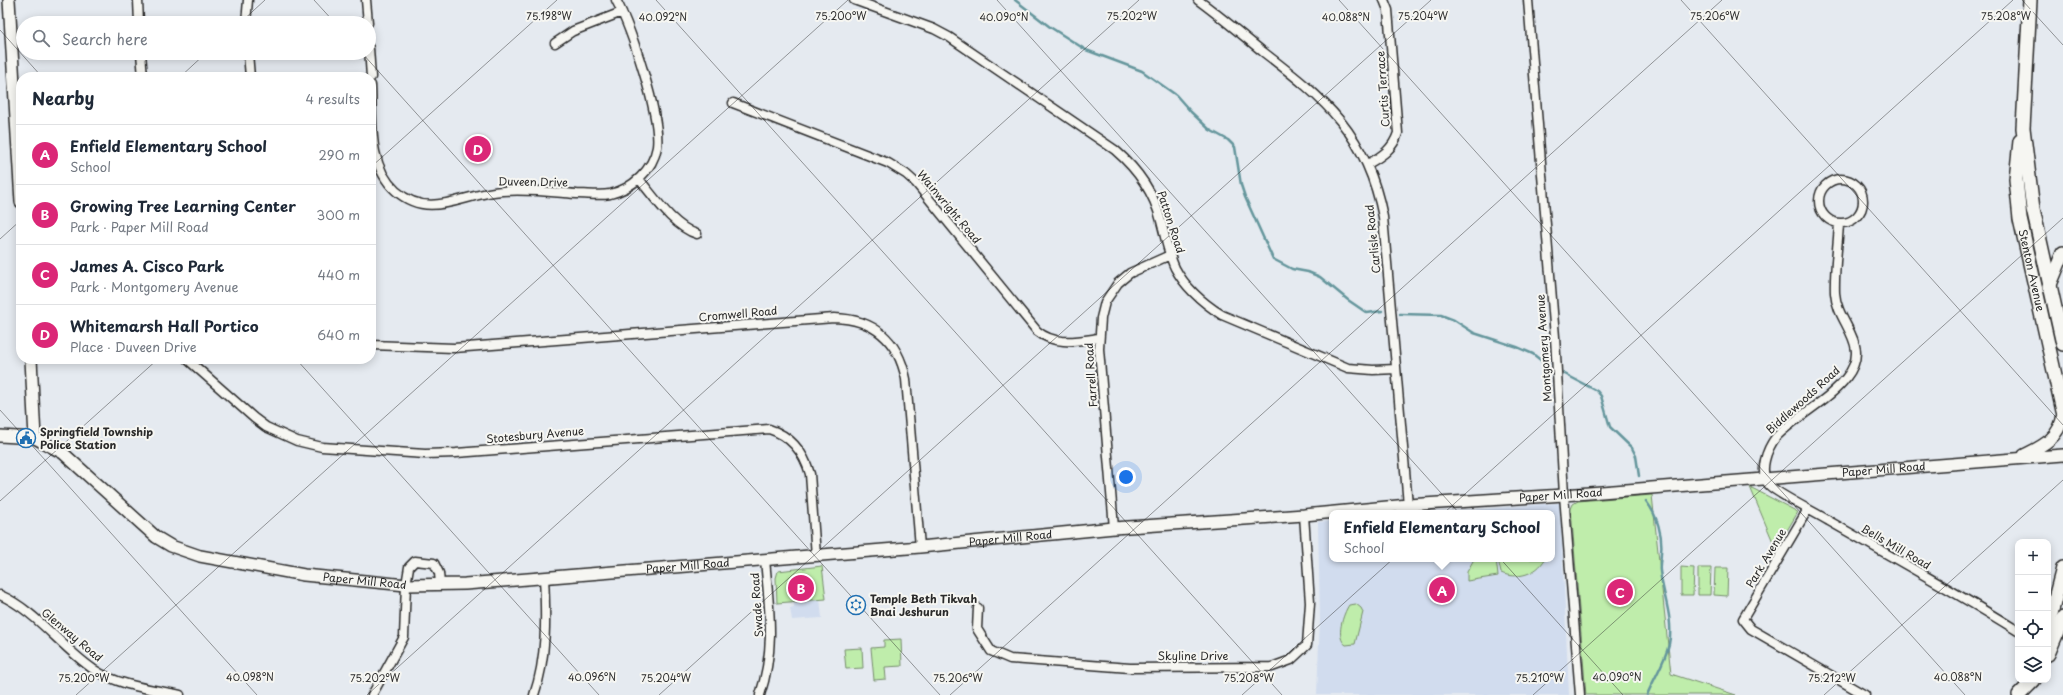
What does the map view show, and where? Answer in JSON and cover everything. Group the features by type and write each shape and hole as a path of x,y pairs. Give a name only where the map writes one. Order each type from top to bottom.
{"main road":[{"path":"9,0 16,118"},
{"name":"Stenton Avenue","path":"2030,0 2023,128 2016,170 2018,205 2025,251 2063,412"},
{"name":"Stenton Avenue","path":"2023,128 2033,209 2063,344"},
{"path":"2042,322 2049,284 2063,253"},
{"path":"31,364 35,438"},
{"path":"2018,457 2041,447 2050,441 2061,424 2063,412"},
{"name":"Paper Mill Road","path":"0,436 35,438 63,453 156,537 171,546 200,556 304,575 406,585 544,578 920,547 1114,528 1329,512"},
{"name":"Paper Mill Road","path":"1351,510 1408,504 1766,479 2018,457 2063,455"},
{"path":"2051,613 2063,568"},
{"path":"2050,647 2063,618"}],"street":[{"path":"138,0 139,16"},
{"path":"247,16 248,0"},
{"path":"366,0 367,16"},
{"path":"616,0 622,12 645,80 657,138 655,155 639,179 678,224 697,234"},
{"name":"Patton Road","path":"854,0 934,29 949,37 1115,150 1135,169 1149,190 1161,219 1170,255 1180,277 1191,291 1204,303 1222,315 1348,368 1373,370 1396,369"},
{"name":"Carlisle Road","path":"1198,0 1318,95 1347,128 1368,164 1379,195 1383,217 1408,504"},
{"name":"Curtis Terrace","path":"1368,164 1388,151 1395,141 1398,133 1388,10 1384,0"},
{"name":"Montgomery Avenue","path":"1528,0 1555,337 1564,494 1580,695"},
{"path":"554,43 573,31 622,12"},
{"path":"142,60 143,72"},
{"path":"249,60 250,72"},
{"path":"370,60 371,72"},
{"name":"Wainwright Road","path":"733,103 888,163 901,170 916,184 1037,331 1048,338 1059,341 1099,338"},
{"name":"Duveen Drive","path":"376,159 390,184 400,194 412,201 426,205 438,205 473,195 512,190 601,195 620,191 639,179"},
{"path":"1842,179 1855,184 1860,189 1863,196 1862,207 1854,219 1839,223 1826,217 1819,203 1820,195 1828,184 1842,179"},
{"name":"Biddlewoods Road","path":"1766,479 1764,466 1769,448 1776,437 1843,382 1854,364 1856,350 1854,337 1841,314 1835,295 1839,223"},
{"name":"Farrell Road","path":"1114,528 1099,338 1103,308 1118,283 1134,270 1170,255"},
{"name":"Cromwell Road","path":"376,345 454,348 844,318 870,325 884,335 896,350 904,366 920,547"},
{"name":"Stotesbury Avenue","path":"193,364 266,427 297,441 322,447 425,454 456,453 769,429 778,432 792,442 801,454 810,474 816,556"},
{"name":"Bells Mill Road","path":"1766,479 1770,486 1808,509 2015,629"},
{"name":"Park Avenue","path":"1808,509 1743,619 1751,629 1865,695"},
{"name":"Skyline Drive","path":"978,608 977,629 991,651 1010,659 1130,668 1272,667 1291,660 1307,645 1310,603 1304,515"},
{"name":"Swade Road","path":"760,695 768,666 771,637 765,559"},
{"path":"372,695 404,637 406,585 409,567 415,561 434,563 439,573 440,584"},
{"path":"534,695 538,684 545,629 544,578"},
{"name":"Glenway Road","path":"0,594 20,606 94,669 112,679 125,683 180,695"}],"shaded area":[{"path":"1560,503 1569,695 1317,695 1320,618 1318,522 1329,521 1329,562 1555,562 1555,510 1470,510"},
{"path":"820,599 822,618 792,620 790,608 794,607 794,602"}],"green space":[{"path":"1750,487 1798,512 1776,549"},
{"path":"1652,495 1671,674 1736,695 1586,695 1571,509 1573,504 1578,501"},
{"path":"1472,562 1496,562 1498,576 1467,581 1467,572"},
{"path":"1499,562 1543,562 1532,572 1520,576 1501,573"},
{"path":"822,566 826,599 777,603 776,578 778,571"},
{"path":"1681,567 1694,568 1693,595 1681,595"},
{"path":"1698,568 1711,568 1710,595 1698,595"},
{"path":"1715,568 1728,568 1727,596 1714,595"},
{"path":"1356,604 1363,612 1355,644 1346,645 1341,637 1341,626 1344,614 1349,605"},
{"path":"901,639 902,666 885,667 886,679 874,680 871,648 884,647 884,640"},
{"path":"862,648 863,668 846,669 844,649"}],"waterway":[{"path":"1015,0 1050,27 1086,50 1142,71 1176,95 1210,130 1228,140 1235,147 1241,185 1245,197 1273,259 1292,269 1308,272 1320,277 1348,300 1367,313 1382,311"},
{"path":"1400,314 1441,315 1454,320 1474,333 1517,347 1533,354 1543,362 1549,364"},
{"path":"1561,372 1597,391 1601,396 1610,427 1632,448 1636,456 1639,476"},
{"path":"1646,501 1653,512 1660,532 1661,580 1668,608 1670,626 1667,651 1647,695"}],"place":[{"name":"Whitemarsh Hall Portico","path":"478,149"},
{"name":"Springfield Township Police Station","path":"26,438"},
{"name":"Growing Tree Learning Center","path":"801,588"},
{"name":"Enfield Elementary School","path":"1442,590"},
{"name":"James A. Cisco Park","path":"1620,592"},
{"name":"Temple Beth Tikvah Bnai Jeshurun","path":"856,605"}]}
